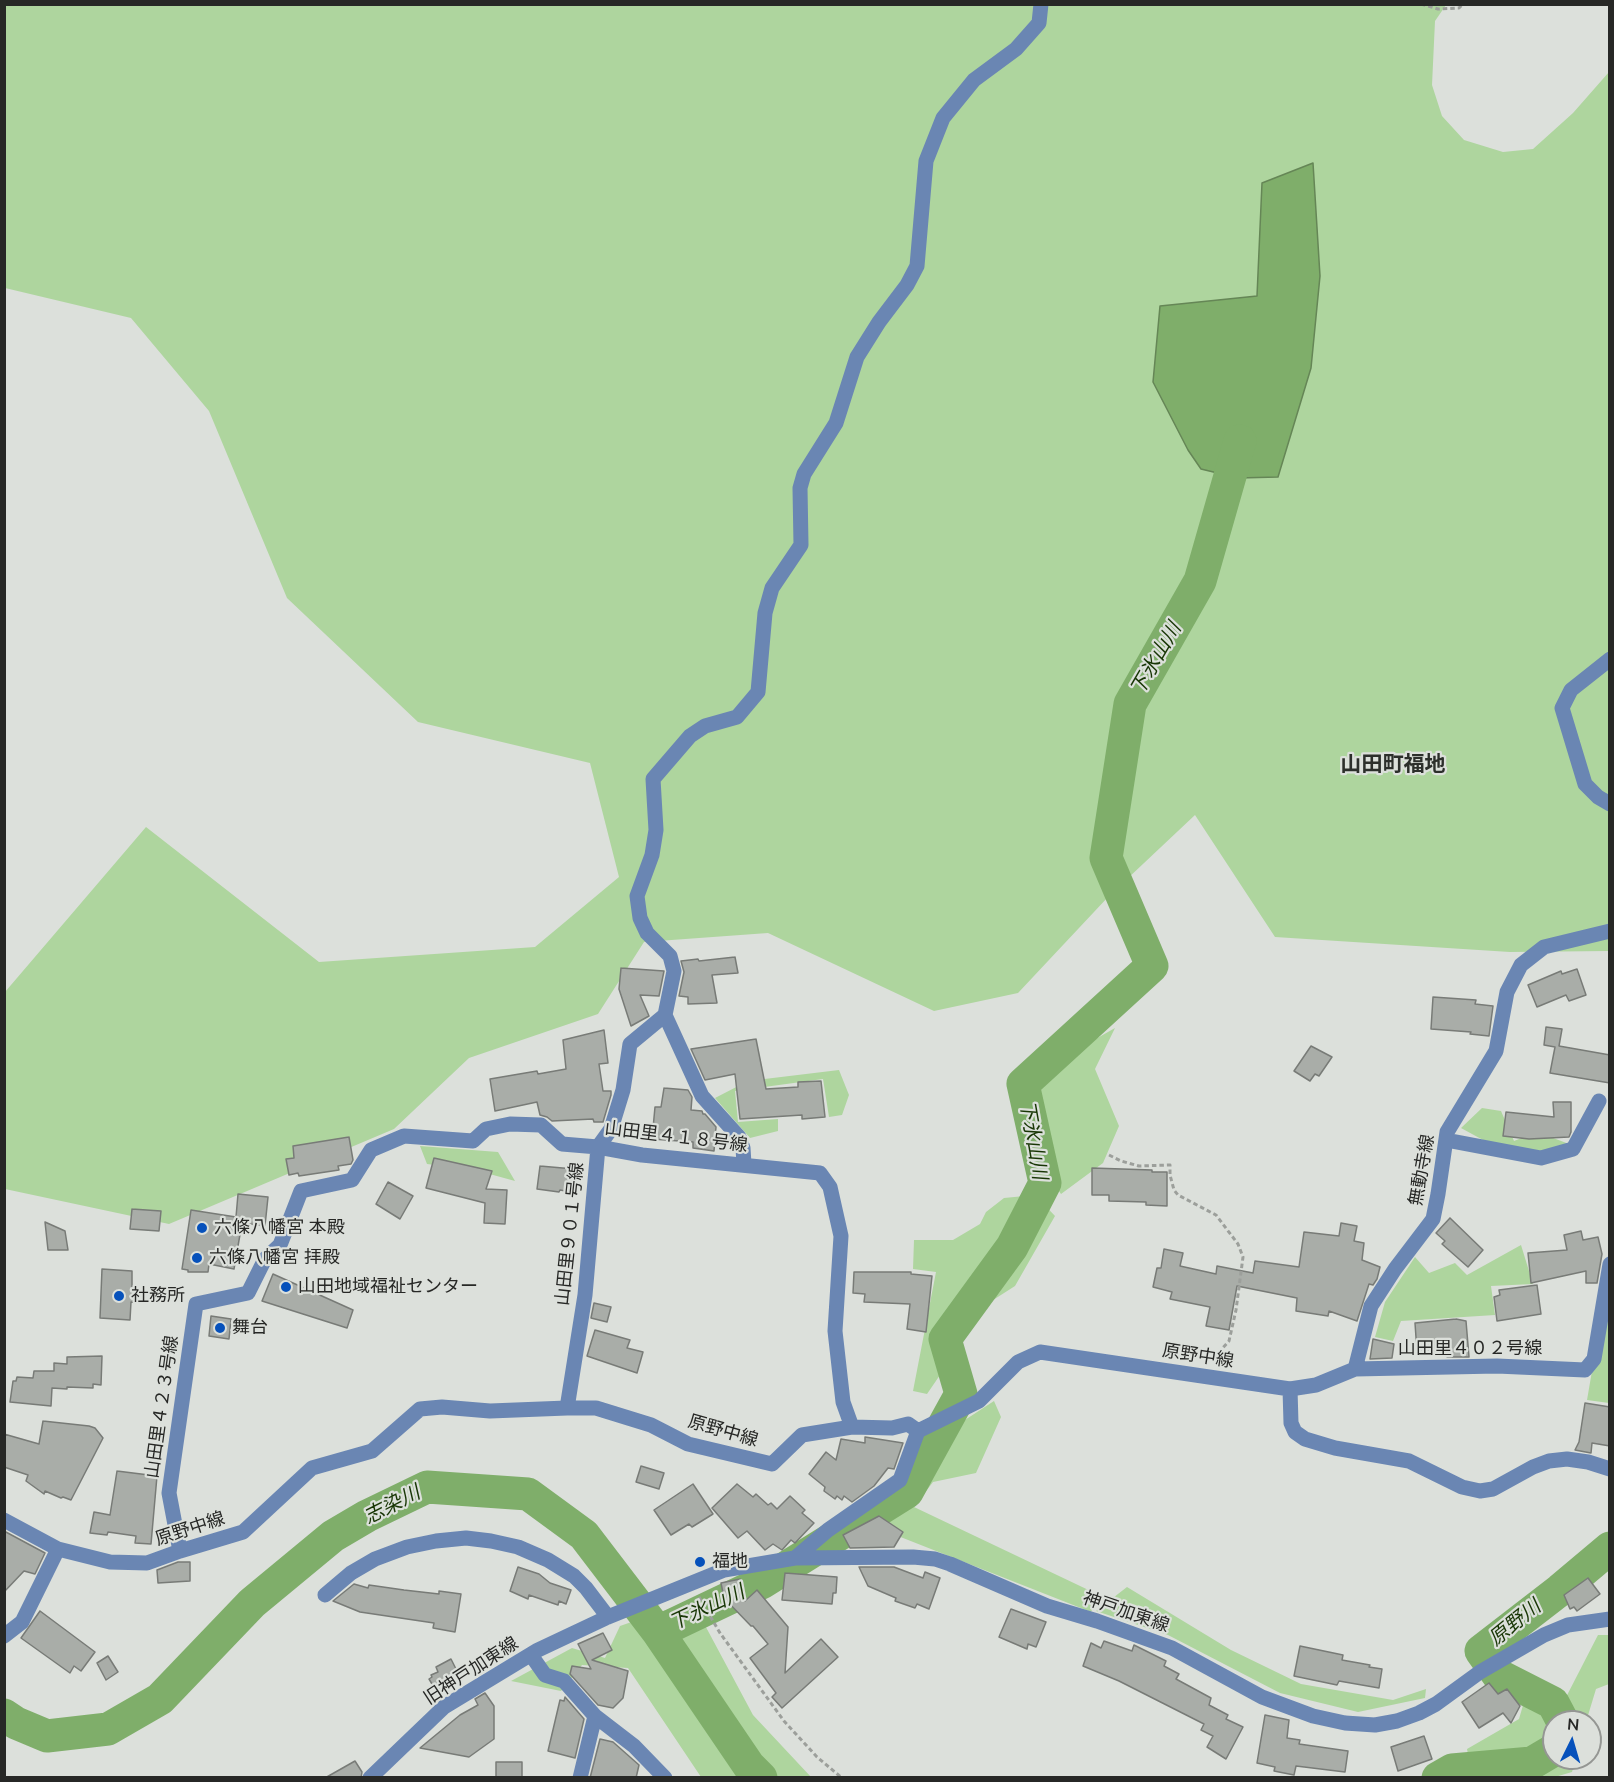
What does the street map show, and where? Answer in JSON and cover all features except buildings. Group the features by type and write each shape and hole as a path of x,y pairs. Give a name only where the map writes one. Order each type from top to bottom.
{"street":[{"path":"744,1164 743,1148 739,1137 702,1096 665,1015 674,971 670,956 647,933 640,918 637,896 652,855 656,830 653,779 690,736 705,726 737,717 758,692 765,613 772,588 801,545 800,488 804,474 836,423 857,357 879,322 907,285 917,266 926,162 943,118 974,80 1016,49 1039,23 1041,4"},
{"path":"1610,659 1570,690 1562,708 1585,784 1598,797 1610,804"},
{"name":"無動寺線","path":"1355,1369 1371,1306 1395,1269 1433,1219 1447,1132 1496,1052 1508,992 1521,965 1544,947 1610,931"},
{"name":"山田里９０１号線","path":"567,1408 585,1295 598,1147 611,1129 622,1090 630,1044 665,1015"},
{"path":"1446,1140 1542,1158 1573,1149 1599,1101"},
{"name":"山田里４１８号線","path":"196,1304 248,1293 265,1259 280,1245 301,1191 352,1180 371,1150 404,1136 473,1141 486,1129 510,1124 541,1125 562,1144 598,1147 642,1155 820,1173 830,1187 841,1236 835,1331 843,1402 852,1427"},
{"name":"山田里４０２号線","path":"1355,1369 1497,1366 1585,1370 1594,1359 1610,1264"},
{"name":"山田里４２３号線","path":"180,1551 170,1492 196,1304"},
{"name":"原野中線","path":"4,1520 58,1548 110,1562 147,1563 243,1532 312,1468 372,1451 420,1409 442,1407 490,1411 596,1408 651,1425 688,1444 772,1464 802,1435 852,1427 892,1428 908,1424 919,1431 979,1401 1018,1362 1040,1352 1290,1389"},
{"path":"1355,1369 1316,1385 1290,1389 1291,1423 1295,1432 1305,1439 1335,1448 1409,1461 1462,1487 1480,1491 1493,1489 1549,1461 1567,1459 1588,1462 1610,1469"},
{"path":"795,1558 828,1530 900,1480 919,1431"},
{"path":"325,1595 351,1573 375,1559 407,1547 436,1540 466,1538 518,1547 549,1560 574,1576 608,1617"},
{"path":"4,1636 22,1622 58,1548"},
{"name":"神戸加東線","path":"608,1617 694,1589 724,1570 795,1558 913,1557 950,1563 1047,1606 1098,1621 1172,1648 1262,1697 1313,1716 1345,1723 1375,1725 1397,1721 1436,1704 1480,1672 1544,1635 1568,1625 1610,1619"},
{"name":"旧神戸加東線","path":"370,1778 444,1707 531,1655 608,1617"},
{"path":"531,1655 545,1675 564,1681 595,1716 634,1746 665,1778"},
{"path":"580,1778 595,1716"}],"path":[{"path":"1421,4 1438,9 1459,8 1463,4"},
{"path":"1109,1155 1139,1166 1170,1165 1174,1190 1178,1195 1216,1215 1238,1245 1243,1257 1236,1310 1228,1341 1211,1360 1206,1377"},
{"path":"694,1589 720,1633 784,1721 817,1757 842,1778"}],"shaded area":[{"path":"5,5 1446,5 1435,21 1432,85 1442,116 1464,140 1503,152 1533,149 1573,113 1609,72 1609,951 1510,952 1275,937 1195,815 1109,896 1018,993 934,1011 768,933 644,942 598,1014 469,1058 394,1129 169,1224 5,1189 5,992 146,827 319,962 535,947 619,877 590,763 418,722 287,598 209,411 131,318 5,288","holes":["1313,163 1320,276 1257,296 1262,183"]},
{"path":"1313,163 1320,276 1311,368 1278,477 1238,478 1201,469 1188,450 1153,382 1160,306 1257,296 1262,183"},
{"path":"1115,1028 1095,1069 1119,1126 1103,1163 1061,1194 1028,1146 1013,1086"},
{"path":"839,1070 849,1095 842,1115 829,1117 823,1079 735,1091 738,1122 778,1119 778,1131 750,1138 715,1098 748,1081"},
{"path":"1482,1108 1501,1111 1514,1141 1547,1128 1548,1136 1569,1144 1545,1153 1494,1146 1461,1128"},
{"path":"420,1146 498,1152 515,1181 475,1170 427,1164"},
{"path":"1035,1195 1055,1216 1015,1286 990,1302 927,1394 913,1391 936,1272 913,1269 914,1240 953,1240 980,1224 986,1212 1004,1198"},
{"path":"1521,1245 1533,1284 1491,1286 1495,1315 1401,1321 1393,1341 1375,1337 1385,1302 1415,1257 1429,1273 1455,1263 1467,1275"},
{"path":"1609,1302 1609,1403 1587,1400"},
{"path":"994,1401 1001,1417 976,1473 933,1482 914,1507 1099,1595 1091,1612 870,1525 915,1466 948,1431"},
{"path":"1127,1587 1231,1650 1301,1684 1393,1700 1426,1689 1425,1698 1358,1712 1280,1693 1168,1635 1096,1611"},
{"path":"692,1601 753,1715 811,1777 701,1777 628,1668 582,1665 561,1691 511,1681 572,1648 605,1658 620,1626"},
{"path":"1598,1635 1609,1635 1609,1684 1596,1689 1590,1710 1542,1710 1542,1770 1573,1770 1572,1772 1555,1777 1472,1777 1467,1749 1519,1719 1526,1695 1563,1703"}],"waterway":[{"name":"下氷山川","path":"658,1632 763,1582 907,1492 961,1394 945,1339 1012,1247 1045,1183 1023,1084 1152,966 1106,858 1130,704 1200,581 1240,441"},
{"name":"志染川","path":"4,1715 16,1723 47,1736 108,1729 160,1699 252,1603 333,1536 367,1516 427,1487 528,1494 584,1535 658,1632 749,1766 761,1778"},
{"name":"原野川","path":"1557,1710 1553,1703 1498,1675 1481,1651 1610,1548"},
{"name":"原野川","path":"1438,1778 1452,1770 1532,1763 1542,1757"}],"place":[{"name":"六條八幡宮 本殿","path":"202,1228"},
{"name":"六條八幡宮 拝殿","path":"197,1258"},
{"name":"山田地域福祉センター","path":"286,1287"},
{"name":"社務所","path":"119,1296"},
{"name":"舞台","path":"220,1328"},
{"name":"福地","path":"700,1562"}],"district":[{"name":"山田町福地","path":"1393,765"}]}
